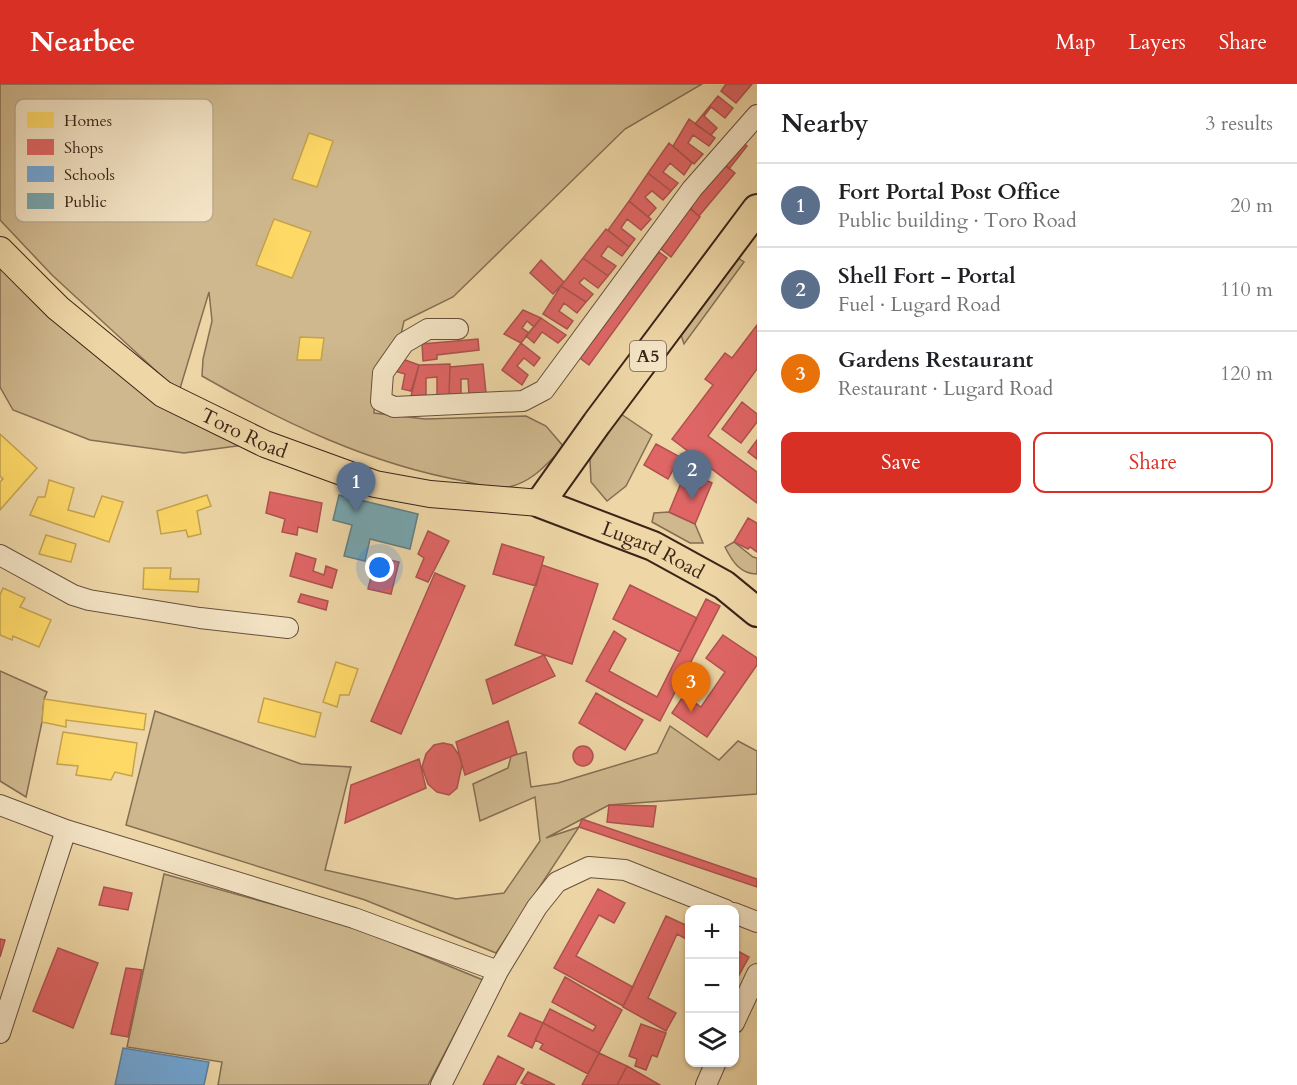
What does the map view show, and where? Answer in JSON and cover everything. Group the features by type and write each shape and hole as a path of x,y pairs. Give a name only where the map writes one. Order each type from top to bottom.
{"highway":[{"name":"A5","path":"540,503 757,209"},
{"name":"Lugard Road","path":"540,503 653,546 724,585 757,612"}],"main road":[{"name":"Toro Road","path":"0,250 58,308 163,394 265,444 375,484 430,494 540,503"}],"street":[{"path":"458,329 428,329 404,343 383,373 381,401 394,407 523,401 544,390 692,189 757,115"},
{"path":"0,555 73,595 89,600 200,618 288,628"},
{"path":"0,805 66,830 354,918 498,971"},
{"path":"0,1033 66,830"},
{"path":"441,1085 498,971 537,907 558,882 589,867 625,870 716,905"},
{"path":"739,915 757,922"},
{"path":"739,1014 757,974"},
{"path":"706,1085 714,1067"}],"shaded area":[{"path":"0,84 702,84 625,129 453,297 404,321 400,339 375,394 374,413 425,419 526,416 546,426 564,447 526,481 509,487 498,488 429,474 361,453 264,410 202,376 203,359 212,321 209,292 179,392 52,275 0,220"},
{"path":"0,245 42,288 252,444 184,453 90,440 13,410 0,387"},
{"path":"732,254 744,262 684,344 681,335 685,315"},
{"path":"615,410 652,435 626,486 607,501 591,482 590,460 598,435"},
{"path":"669,512 695,524 703,543 690,543 652,522 654,513"},
{"path":"734,542 757,558 757,574 746,572 734,562 725,547"},
{"path":"0,671 47,692 26,797 0,781"},
{"path":"155,711 301,764 351,767 325,870 456,899 504,893 540,841 535,797 480,821 473,784 508,768 511,756 526,752 531,787 558,783 657,753 670,726 719,760 738,741 757,751 757,794 609,805 546,838 579,827 496,953 365,900 126,825"},
{"path":"164,874 354,927 483,980 428,1085 218,1085 222,1062 127,1047"}],"building: Homes":[{"path":"309,133 333,141 317,187 292,179"},
{"path":"274,219 311,232 292,278 256,265"},
{"path":"300,337 324,338 321,360 297,360"},
{"path":"0,434 37,468 0,510 0,482 3,479 0,476"},
{"path":"49,480 74,488 68,510 94,517 102,496 123,502 109,542 30,515 38,497 45,497"},
{"path":"207,495 211,506 197,511 201,534 188,537 186,530 161,534 157,511"},
{"path":"46,535 76,544 71,562 39,554"},
{"path":"144,568 171,568 170,579 199,579 198,592 143,589"},
{"path":"3,588 25,598 20,607 51,620 39,647 13,636 12,640 0,635 0,595"},
{"path":"336,662 358,669 349,695 340,695 337,707 323,702"},
{"path":"264,698 321,713 315,737 258,722"},
{"path":"44,699 146,714 144,730 66,720 66,727 42,722"},
{"path":"63,732 137,743 132,776 115,772 111,780 76,775 78,766 57,764"}],"building: Shops":[{"path":"726,84 752,84 736,103 721,91"},
{"path":"718,96 733,108 725,118 711,107 704,116 717,128 711,135 695,124"},
{"path":"689,119 715,138 709,146 693,135 688,143 703,154 694,164 673,146"},
{"path":"739,138 747,146 729,169 720,161"},
{"path":"669,143 692,163 684,175 670,163 663,172 678,183 671,191 648,173"},
{"path":"723,163 735,173 699,216 688,206"},
{"path":"648,173 671,191 663,200 652,191 645,197 656,208 648,217 629,201"},
{"path":"629,201 651,219 641,230 627,219 621,228 635,239 629,247 608,230"},
{"path":"689,208 700,217 671,257 661,249"},
{"path":"606,229 629,247 622,256 608,246 601,256 616,266 608,276 583,258"},
{"path":"659,252 667,258 589,365 580,358"},
{"path":"583,258 608,276 598,288 584,278 579,283 593,294 586,302 561,286"},
{"path":"541,260 564,282 553,294 530,273"},
{"path":"561,286 586,302 577,313 564,303 559,311 573,321 567,329 543,314"},
{"path":"523,310 541,318 534,327 527,321 522,328 529,333 521,343 504,334"},
{"path":"541,318 566,335 558,343 542,332 534,343 526,336"},
{"path":"757,325 757,369 708,436 757,472 757,503 672,439 713,385 705,379 725,353 732,358"},
{"path":"478,339 479,350 437,355 437,359 423,361 422,344"},
{"path":"521,343 540,358 534,366 524,358 517,366 528,375 522,385 502,370"},
{"path":"397,357 419,365 411,391 402,389 405,374 391,370"},
{"path":"450,364 449,396 437,396 437,377 426,378 426,395 411,396 419,365"},
{"path":"483,364 486,393 469,395 468,379 461,379 461,395 449,396 450,367"},
{"path":"742,402 757,414 757,422 741,443 722,429"},
{"path":"757,440 757,459 748,452"},
{"path":"656,444 680,457 668,479 644,465"},
{"path":"686,471 712,483 695,524 669,512"},
{"path":"270,492 322,503 317,532 298,527 297,535 282,532 285,519 266,513"},
{"path":"748,518 757,523 757,552 734,542"},
{"path":"428,531 449,541 428,582 416,577 424,558 418,554"},
{"path":"502,544 544,557 536,586 493,574"},
{"path":"296,553 316,559 313,571 324,575 326,566 337,570 332,588 290,576"},
{"path":"376,557 399,562 391,594 368,589"},
{"path":"542,565 598,584 572,664 515,645"},
{"path":"435,573 465,586 401,734 371,721"},
{"path":"630,585 697,618 680,652 613,619"},
{"path":"301,594 328,601 326,610 298,602"},
{"path":"706,599 720,606 660,721 586,681 614,631 626,639 609,671 657,697"},
{"path":"723,635 757,658 757,665 707,737 672,713 684,695 701,707 725,672 706,658"},
{"path":"544,655 555,676 493,704 486,680"},
{"path":"596,693 643,720 625,750 579,723"},
{"path":"508,721 517,754 465,775 456,742"},
{"path":"443,743 452,745 462,765 457,788 449,795 437,792 428,784 422,767 426,754 434,745"},
{"path":"583,746 590,749 593,756 590,763 583,766 576,763 573,756 576,749"},
{"path":"419,759 426,788 345,823 351,785"},
{"path":"609,805 656,806 653,827 607,822"},
{"path":"582,819 757,879 757,887 579,827"},
{"path":"104,887 132,893 128,910 99,905"},
{"path":"598,889 625,903 614,923 599,915 576,956 633,987 623,1006 554,968"},
{"path":"666,916 685,925 685,938 677,934 648,998 676,1013 666,1031 623,1007"},
{"path":"0,939 5,940 0,957"},
{"path":"58,948 98,963 73,1028 33,1011"},
{"path":"739,952 749,957 739,975"},
{"path":"126,968 142,970 128,1037 111,1034"},
{"path":"565,977 622,1010 599,1053 543,1023 550,1009 593,1031 596,1026 552,1002"},
{"path":"520,1013 543,1023 532,1048 508,1036"},
{"path":"543,1023 599,1053 588,1074 540,1049 543,1044 535,1040"},
{"path":"641,1024 666,1033 657,1057 652,1055 646,1070 635,1066 637,1059 629,1056"},
{"path":"599,1053 627,1066 617,1085 582,1085"},
{"path":"498,1056 524,1069 515,1085 483,1085"},
{"path":"627,1066 660,1085 617,1085"},
{"path":"528,1072 555,1085 521,1083"}],"building: Schools":[{"path":"123,1048 209,1062 204,1085 115,1085"}],"building: Public":[{"path":"339,495 418,514 410,549 370,539 365,561 344,556 352,525 333,520"}],"place":[{"name":"Shell Fort - Portal","path":"692,500"},
{"name":"Fort Portal Post Office","path":"356,512"},
{"name":"Gardens Restaurant","path":"691,712"}]}
